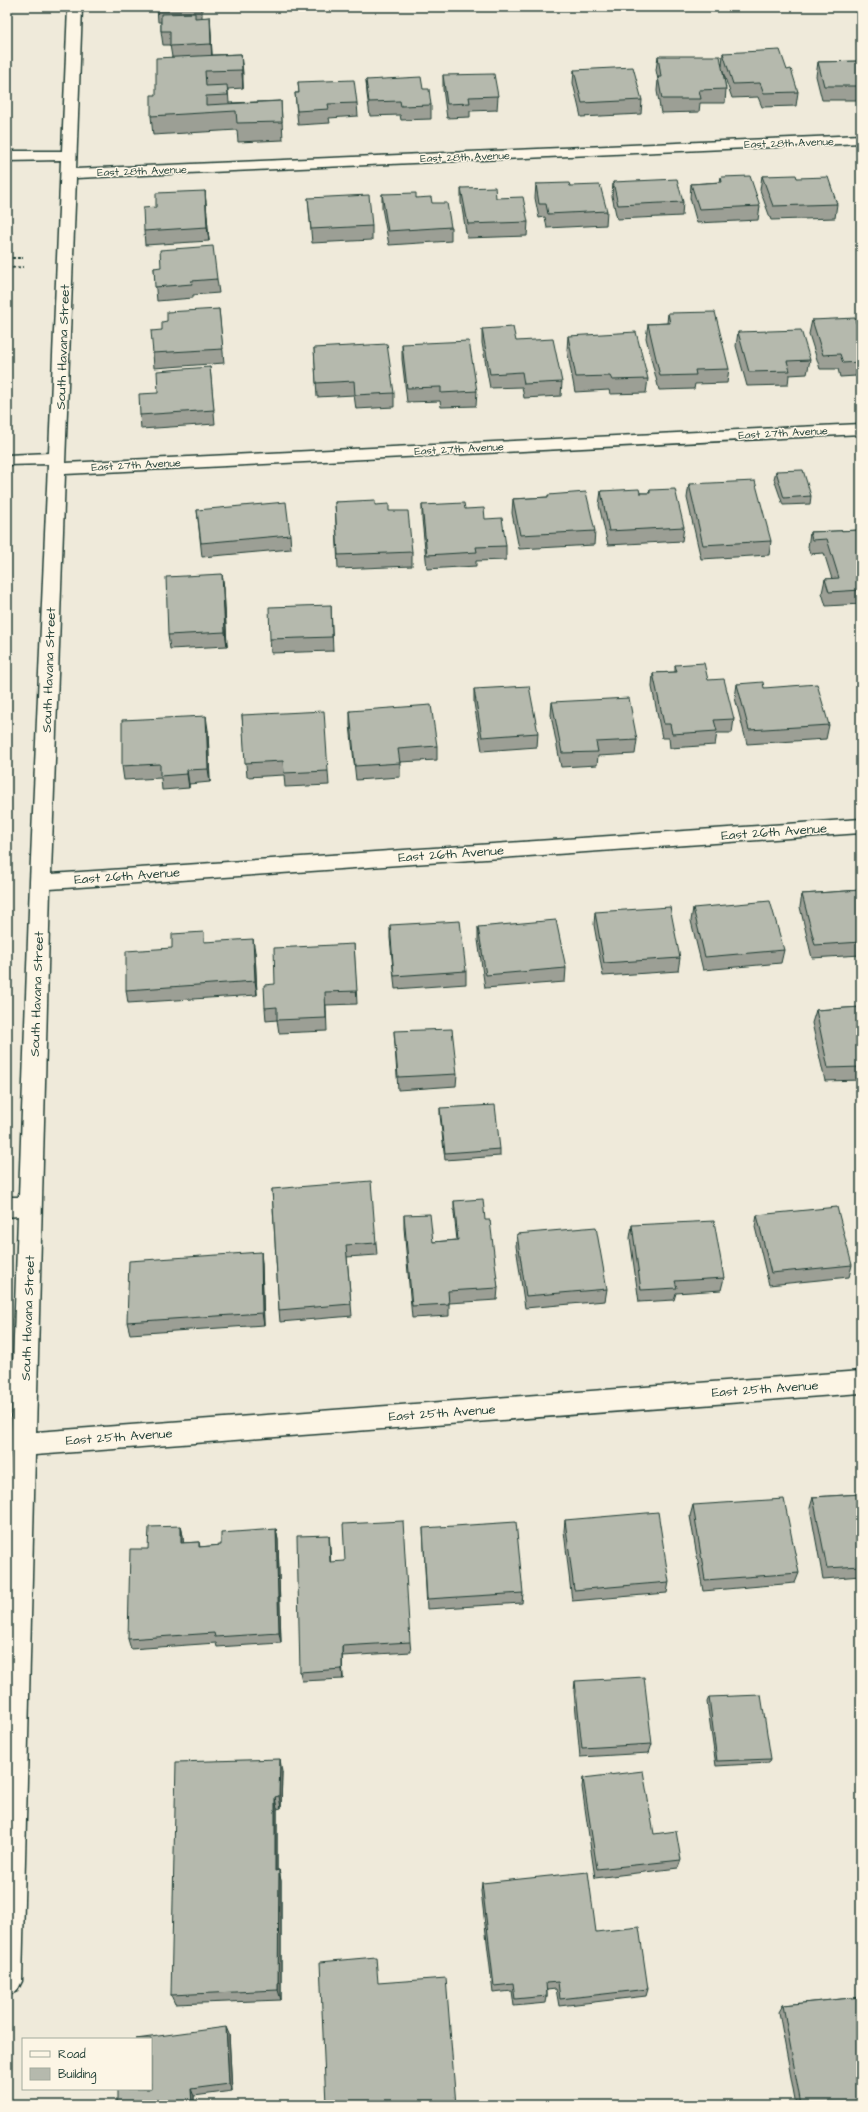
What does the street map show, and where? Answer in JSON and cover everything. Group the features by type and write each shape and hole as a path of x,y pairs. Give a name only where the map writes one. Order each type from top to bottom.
{"street":[{"name":"South Havana Street","path":"7,1981 40,882 70,164 75,7"},
{"name":"East 28th Avenue","path":"7,156 70,164 861,139"},
{"name":"East 27th Avenue","path":"7,460 58,464 861,429"},
{"name":"East 26th Avenue","path":"40,882 861,826"},
{"path":"7,1207 31,1206"},
{"name":"East 25th Avenue","path":"24,1444 861,1382"}],"path":[{"path":"7,258 23,258"},
{"path":"7,268 23,267"}],"building":[{"path":"157,7 189,7 157,8"},
{"path":"195,13 195,18 210,17 211,44 170,46 170,31 161,31 161,14"},
{"path":"780,50 787,70 791,69 798,92 764,93 760,83 733,84 723,53"},
{"path":"241,54 242,70 205,71 206,86 227,85 228,95 206,96 206,105 281,101 282,122 237,123 236,111 151,116 151,95 156,95 156,58"},
{"path":"658,56 720,56 726,89 699,90 701,99 662,99 658,77 661,77"},
{"path":"861,61 861,86 824,86 818,62"},
{"path":"633,67 642,100 582,103 574,70"},
{"path":"494,74 498,96 469,97 470,103 447,104 443,75"},
{"path":"421,77 423,89 429,89 431,105 401,106 400,101 369,102 366,80"},
{"path":"354,80 357,103 328,104 329,109 297,111 295,93 299,93 298,82"},
{"path":"796,175 797,178 828,177 837,204 773,206 762,176"},
{"path":"750,176 760,206 699,209 691,184 722,182 721,177"},
{"path":"677,179 683,202 618,205 613,182"},
{"path":"569,183 570,186 600,185 607,211 548,214 546,204 539,204 536,184"},
{"path":"495,187 496,198 523,197 528,222 468,224 461,188"},
{"path":"205,191 207,227 144,231 143,208 156,207 156,193"},
{"path":"416,193 416,198 431,197 432,203 447,203 451,227 388,231 382,194"},
{"path":"369,195 372,226 311,229 308,198"},
{"path":"213,246 217,279 191,281 192,284 155,287 154,268 161,267 160,250"},
{"path":"219,309 223,349 153,353 151,331 162,330 162,322 167,321 167,312"},
{"path":"715,312 729,369 695,370 696,375 660,376 648,324 670,323 668,313"},
{"path":"855,318 856,323 861,323 861,370 859,362 843,363 840,354 823,355 812,320"},
{"path":"513,327 516,341 553,339 562,382 524,384 522,372 490,374 482,329"},
{"path":"801,330 810,360 787,361 790,371 749,372 738,332"},
{"path":"636,332 648,379 612,380 610,376 576,377 568,336"},
{"path":"469,341 477,391 441,393 441,387 407,388 402,344"},
{"path":"387,344 394,393 355,395 354,381 316,383 314,348"},
{"path":"210,367 214,410 140,415 139,394 158,393 157,371"},
{"path":"803,470 811,496 784,498 776,471"},
{"path":"755,481 771,541 703,545 689,484"},
{"path":"639,489 640,493 650,493 650,490 675,489 684,527 609,531 601,491"},
{"path":"586,492 595,531 520,535 513,499 549,497 548,495"},
{"path":"375,500 375,505 389,504 389,511 408,511 412,552 338,555 335,502"},
{"path":"286,502 290,535 201,543 197,510"},
{"path":"464,503 465,509 484,508 485,519 502,518 506,546 476,547 477,552 427,555 422,505"},
{"path":"861,530 861,590 829,592 825,579 839,578 827,539 812,540 810,532"},
{"path":"222,574 225,632 168,635 166,577"},
{"path":"331,605 332,637 270,639 269,607"},
{"path":"704,663 708,680 724,679 734,719 714,720 717,731 672,734 670,724 664,724 653,673 677,672 675,665"},
{"path":"763,682 764,688 817,684 829,725 749,730 737,684"},
{"path":"529,686 538,733 482,737 474,689"},
{"path":"629,698 637,740 596,742 598,752 562,753 552,702"},
{"path":"431,705 437,746 398,749 400,763 355,766 350,711"},
{"path":"324,711 328,771 284,773 283,761 245,763 242,715"},
{"path":"206,716 208,769 187,770 187,774 160,776 160,764 122,766 122,720"},
{"path":"861,890 861,942 815,945 802,894"},
{"path":"770,901 784,950 705,957 693,908"},
{"path":"670,907 680,958 604,963 595,912"},
{"path":"556,920 566,968 486,975 478,927"},
{"path":"460,921 466,971 394,976 390,925"},
{"path":"204,932 204,942 253,939 255,981 126,990 126,951 172,948 172,934"},
{"path":"354,944 357,991 325,992 326,1018 277,1020 277,1007 265,1008 264,985 275,984 274,948"},
{"path":"861,1007 861,1067 828,1068 816,1010"},
{"path":"452,1029 457,1074 398,1077 394,1031"},
{"path":"495,1105 500,1149 445,1153 440,1108"},
{"path":"371,1181 376,1243 346,1245 351,1304 279,1310 272,1189"},
{"path":"483,1199 485,1220 490,1220 498,1288 448,1291 449,1304 412,1306 404,1215 430,1214 433,1242 458,1240 454,1201"},
{"path":"837,1207 852,1265 771,1273 757,1215"},
{"path":"714,1221 724,1278 675,1281 677,1288 641,1290 632,1225"},
{"path":"596,1227 607,1289 526,1296 517,1234"},
{"path":"261,1252 262,1313 127,1322 129,1261"},
{"path":"861,1494 861,1566 827,1568 813,1497"},
{"path":"784,1499 799,1573 705,1580 693,1505"},
{"path":"658,1512 669,1582 574,1590 565,1520"},
{"path":"403,1521 410,1642 342,1646 342,1669 300,1672 297,1536 329,1535 330,1562 345,1561 343,1524"},
{"path":"516,1522 523,1593 427,1599 423,1528"},
{"path":"181,1526 181,1543 199,1542 199,1547 221,1545 221,1533 276,1529 279,1633 215,1637 214,1633 128,1639 130,1549 148,1549 149,1527"},
{"path":"644,1677 652,1744 582,1748 575,1681"},
{"path":"761,1695 771,1759 717,1761 709,1697"},
{"path":"280,1759 279,1796 275,1797 275,1871 279,1870 278,1990 171,1995 176,1762"},
{"path":"643,1771 654,1834 676,1831 681,1860 597,1869 583,1778"},
{"path":"588,1872 596,1932 639,1927 648,1989 560,1999 558,1982 546,1983 547,1996 515,1999 513,1984 494,1986 482,1883"},
{"path":"376,1957 378,1983 446,1978 456,2105 326,2105 320,1962"},
{"path":"861,1997 861,2102 836,2105 801,2105 783,2005"},
{"path":"226,2027 229,2084 191,2089 192,2105 117,2105 117,2090 152,2090 152,2038 144,2038"}]}
